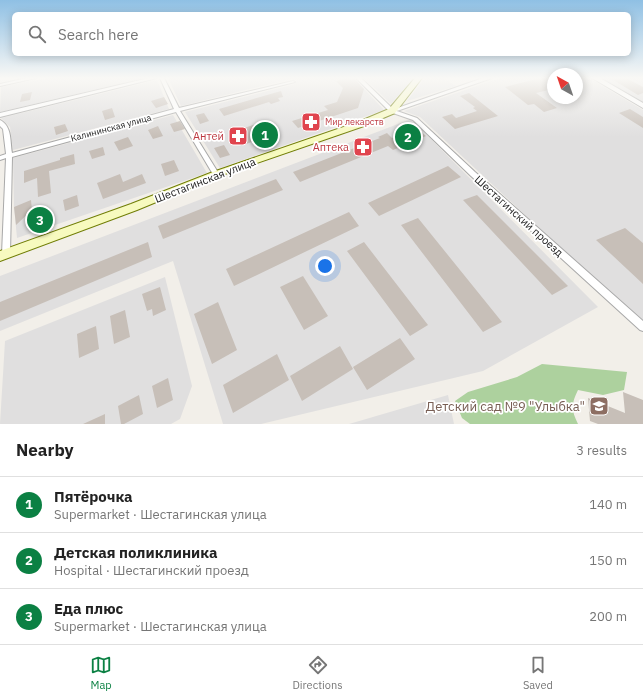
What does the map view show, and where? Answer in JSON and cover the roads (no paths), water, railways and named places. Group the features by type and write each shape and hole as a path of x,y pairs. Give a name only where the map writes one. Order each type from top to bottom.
{"main road":[{"name":"Шестагинская улица","path":"3,255 134,207 216,174 361,124 392,111 403,98"}],"street":[{"path":"0,115 72,98"},
{"path":"171,98 177,110 216,174"},
{"name":"Калининская улица","path":"0,158 228,98"},
{"path":"378,98 392,111 431,98"},
{"path":"629,98 643,106"},
{"name":"Шестагинский проезд","path":"392,111 415,119 473,174 643,326"},
{"path":"0,122 6,129 9,156 3,200 3,255"}],"place":[{"name":"Мир лекарств","path":"311,122"},
{"name":"Пятёрочка","path":"265,135"},
{"name":"Антей","path":"238,136"},
{"name":"Детская поликлиника","path":"408,137"},
{"name":"Аптека","path":"363,147"},
{"name":"Еда плюс","path":"40,220"},
{"name":"Детский сад №9 \"Улыбка\"","path":"599,406"}]}
